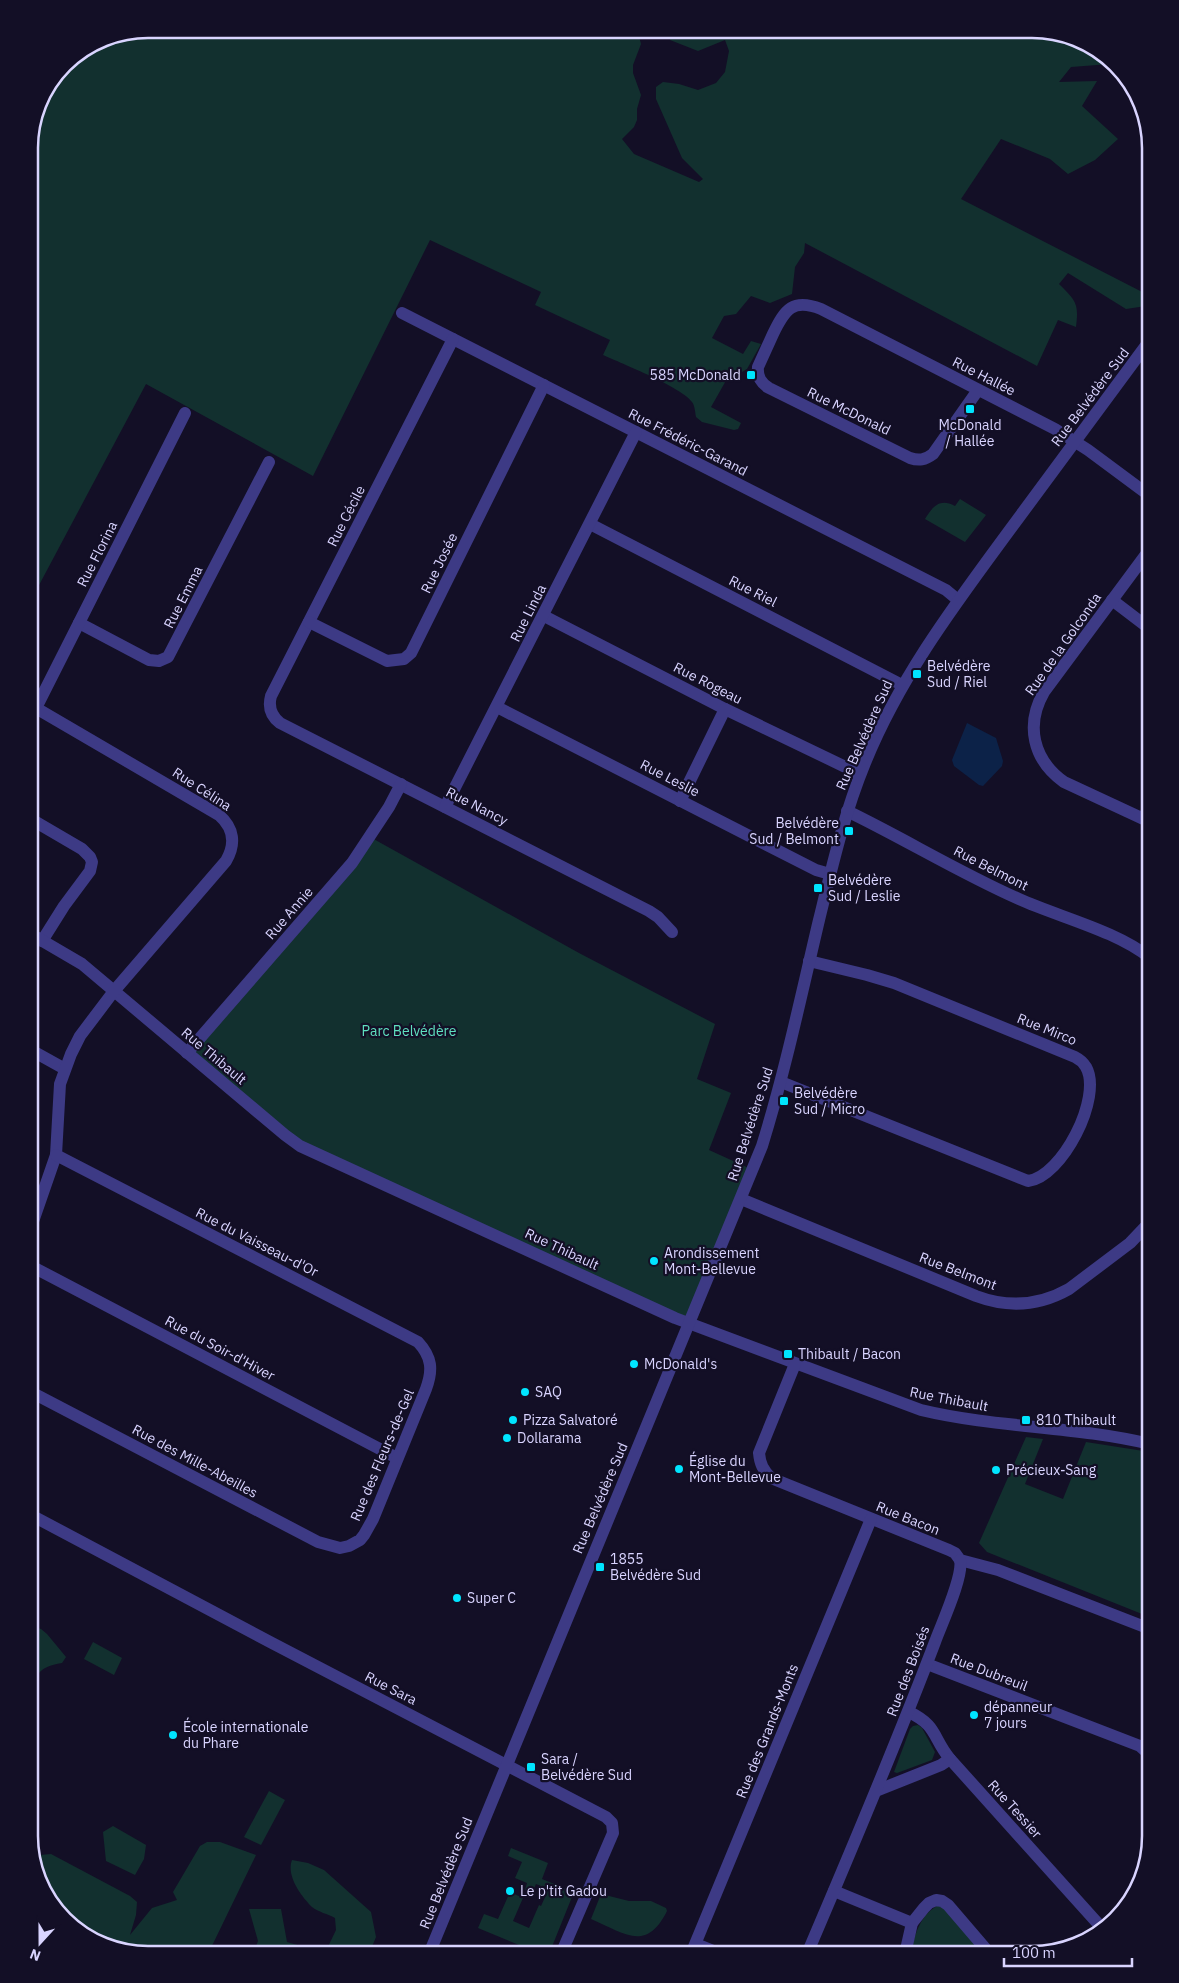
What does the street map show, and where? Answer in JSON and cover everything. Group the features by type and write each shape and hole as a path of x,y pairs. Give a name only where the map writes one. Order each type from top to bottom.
{"street":[{"name":"Rue Hallée","path":"794,306 810,304 822,309 1075,441 1142,490"},
{"name":"Rue McDonald","path":"794,306 782,315 758,366 758,377 762,383 910,458 919,461 927,459 933,454 978,390"},
{"name":"Rue Frédéric-Garand","path":"402,313 946,590 958,600"},
{"name":"Rue Cécile","path":"270,707 271,696 453,339"},
{"name":"Rue Belvédère Sud","path":"433,1945 762,1146 781,1082 830,874 847,811 860,774 902,685 920,655 958,600 1142,351"},
{"name":"Rue Josée","path":"309,622 387,661 404,659 411,653 544,385"},
{"name":"Rue Florina","path":"38,697 79,623 185,413"},
{"name":"Rue Linda","path":"446,807 636,432"},
{"name":"Rue Emma","path":"79,623 149,660 159,661 168,656 269,462"},
{"name":"Rue Riel","path":"590,524 902,685"},
{"name":"Rue de la Golconda","path":"1142,560 1040,700 1034,718 1034,737 1039,755 1056,777 1142,819"},
{"path":"1112,600 1142,623"},
{"name":"Rue Rogeau","path":"544,616 726,709 860,774"},
{"name":"Rue Nancy","path":"270,707 273,716 280,723 649,911 666,924 672,932"},
{"name":"Rue Leslie","path":"497,707 816,870 830,874"},
{"name":"Rue Célina","path":"38,709 214,812 225,820 232,835 231,852 226,861 114,991"},
{"path":"680,801 726,709"},
{"name":"Rue Annie","path":"188,1054 352,863 390,807 401,784"},
{"name":"Rue Belmont","path":"847,811 992,887 1120,940 1142,953"},
{"path":"38,823 82,849 92,862 90,871 64,906 42,941"},
{"name":"Rue Thibault","path":"38,939 82,964 285,1136 300,1146 689,1324 906,1406 936,1414 960,1419 1116,1437 1142,1442"},
{"name":"Rue Mirco","path":"781,1082 1028,1181 1040,1177 1059,1160 1075,1137 1086,1111 1089,1086 1088,1070 1082,1061 1075,1056 867,974 809,961"},
{"path":"38,1208 56,1155 58,1100 65,1069 80,1036 114,991"},
{"path":"38,1054 65,1069"},
{"name":"Rue du Vaisseau-d'Or","path":"56,1155 418,1342 428,1355 431,1368"},
{"name":"Rue Belmont","path":"740,1199 976,1296 999,1303 1011,1304 1041,1301 1069,1289 1130,1243 1142,1230"},
{"name":"Rue du Soir-d'Hiver","path":"38,1270 397,1458"},
{"name":"Rue Bacon","path":"794,1364 759,1453 760,1463 764,1472 771,1478 949,1550 955,1553 960,1560 998,1570 1142,1626"},
{"name":"Rue des Fleurs-de-Gel","path":"349,1546 360,1540 373,1520 426,1389 431,1368"},
{"name":"Rue des Mille-Abeilles","path":"38,1397 318,1542 340,1548 349,1546"},
{"name":"Rue Sara","path":"38,1519 606,1816 614,1827 610,1841 566,1945"},
{"name":"Rue des Grands-Monts","path":"695,1946 872,1519"},
{"name":"Rue des Boisés","path":"811,1946 927,1664 961,1570 960,1560"},
{"name":"Rue Dubreuil","path":"927,1664 1142,1748"},
{"name":"Rue Tessier","path":"908,1712 929,1724 941,1748 950,1759 1097,1923"},
{"path":"876,1791 940,1765 950,1759"},
{"path":"834,1891 912,1923"},
{"path":"907,1946 912,1923 929,1902 936,1900 948,1905 983,1946"}],"green space":[{"path":"133,38 640,38 641,44 633,65 633,73 641,95 637,109 637,120 634,127 622,139 634,154 699,182 703,179 682,158 656,99 656,87 663,82 679,84 698,90 716,83 725,72 729,51 725,40 698,51 670,40 670,38 1038,38 1067,43 1092,56 1103,65 1071,67 1059,82 1097,81 1082,106 1118,139 1095,160 1068,174 1050,159 1001,139 961,199 1142,292 1142,307 1126,309 1068,273 1059,284 1075,303 1077,313 1076,327 1058,320 1037,366 805,243 804,253 795,267 792,294 770,303 751,296 736,314 724,316 712,338 743,354 751,341 761,344 747,369 742,372 732,370 711,407 741,423 738,429 734,430 702,422 696,417 693,404 686,396 651,376 603,355 610,340 535,305 541,292 430,240 313,476 146,384 38,587 38,141 40,126 49,99 65,75 87,56 112,43"},
{"path":"960,499 986,515 965,542 925,519 937,505 945,503 955,506"},
{"name":"Parc Belvédère","path":"370,837 579,953 715,1024 697,1079 731,1093 709,1150 753,1170 689,1324 308,1150 187,1053"},
{"path":"1026,1437 1043,1439 1025,1484 1063,1499 1086,1442 1142,1451 1142,1614 987,1552 979,1543"},
{"path":"38,1628 47,1634 66,1657 62,1663 47,1667 38,1675"},
{"path":"93,1642 122,1658 114,1675 84,1659"},
{"path":"918,1725 922,1728 935,1752 932,1760 897,1773 894,1772 910,1729"},
{"path":"269,1791 285,1800 261,1845 244,1837"},
{"path":"113,1826 146,1845 144,1859 135,1875 106,1861 103,1832"},
{"path":"207,1842 220,1842 256,1855 212,1945 141,1945 112,1940 99,1934 75,1918 65,1908 49,1884 43,1871 40,1855 51,1854 130,1896 137,1902 136,1915 130,1935 152,1908 177,1900 173,1892 200,1846"},
{"path":"511,1848 548,1863 542,1879 574,1892 552,1945 520,1945 478,1928 484,1914 498,1919 510,1892 523,1898 513,1921 529,1928 539,1905 541,1906 547,1893 545,1892 546,1888 536,1884 532,1893 525,1890 527,1883 515,1878 522,1862 508,1856"},
{"path":"292,1860 308,1863 324,1870 371,1912 376,1937 373,1945 329,1945 336,1930 335,1918 312,1907 303,1897 293,1879"},
{"path":"601,1894 629,1901 651,1901 666,1908 667,1911 659,1924 651,1932 642,1936 624,1934 591,1919"},
{"path":"939,1905 944,1908 978,1946 912,1946 919,1926 933,1909"},
{"path":"249,1909 281,1909 287,1942 298,1945 256,1945 258,1941"}],"water":[{"path":"967,723 996,738 1003,761 1002,766 983,786 954,766 952,760"}],"place":[{"name":"585 McDonald","path":"751,375"},
{"name":"McDonald / Hallée","path":"970,409"},
{"name":"Belvédère Sud / Riel","path":"917,674"},
{"name":"Belvédère Sud / Belmont","path":"849,831"},
{"name":"Belvédère Sud / Leslie","path":"818,888"},
{"name":"Belvédère Sud / Micro","path":"784,1101"},
{"name":"Arondissement Mont-Bellevue","path":"654,1261"},
{"name":"Thibault / Bacon","path":"788,1354"},
{"name":"McDonald's","path":"634,1364"},
{"name":"SAQ","path":"525,1392"},
{"name":"Pizza Salvatoré","path":"513,1420"},
{"name":"810 Thibault","path":"1026,1420"},
{"name":"Dollarama","path":"507,1438"},
{"name":"Église du Mont-Bellevue","path":"679,1469"},
{"name":"Précieux-Sang","path":"996,1470"},
{"name":"1855 Belvédère Sud","path":"600,1567"},
{"name":"Super C","path":"457,1598"},
{"name":"dépanneur 7 jours","path":"974,1715"},
{"name":"École internationale du Phare","path":"173,1735"},
{"name":"Sara / Belvédère Sud","path":"531,1767"},
{"name":"Le p'tit Gadou","path":"510,1891"}]}
